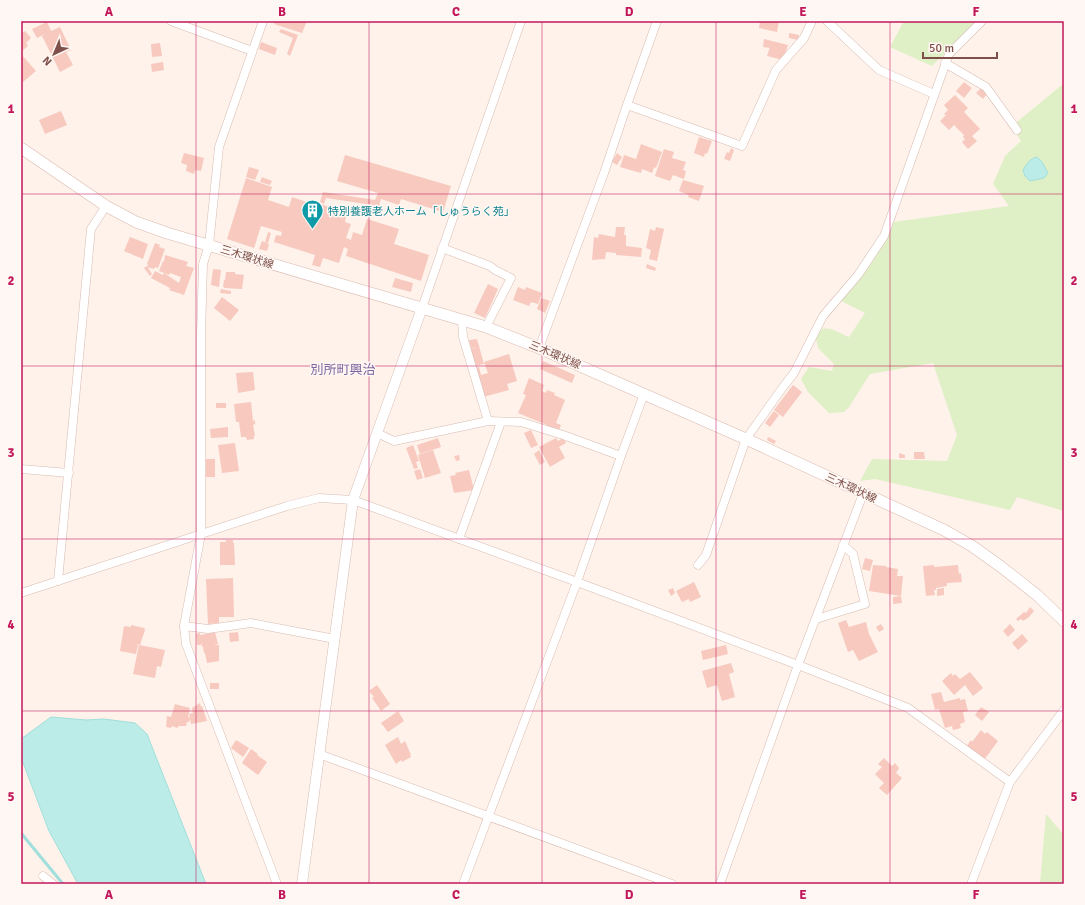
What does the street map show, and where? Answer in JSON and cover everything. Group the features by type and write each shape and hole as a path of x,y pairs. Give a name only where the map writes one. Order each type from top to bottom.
{"main road":[{"name":"三木環状線","path":"21,148 106,206 136,222 486,327 539,348 746,439 918,518 972,546 1037,595 1064,621"}],"street":[{"path":"171,21 252,50"},
{"path":"263,21 219,147 209,245 203,264 201,335 200,534 184,626 186,644 277,884"},
{"path":"302,884 353,500 422,308 520,21"},
{"path":"539,348 604,173 626,105 657,21"},
{"path":"626,105 742,146 776,70 804,38 812,21"},
{"path":"827,21 879,70 934,94"},
{"path":"698,565 706,554 746,439 794,373 823,316 858,275 884,236 949,54 982,21"},
{"path":"946,63 986,87 1017,130"},
{"path":"58,581 91,230 106,206"},
{"path":"442,248 490,266 511,278 486,327"},
{"path":"462,320 463,337 488,421"},
{"path":"463,884 577,582 644,394"},
{"path":"377,433 394,441 488,421 521,422 563,434 621,456"},
{"path":"459,539 501,422"},
{"path":"21,469 69,473"},
{"path":"720,884 798,665 863,494"},
{"path":"21,593 287,506 319,498 353,500 577,582 908,708 1010,782"},
{"path":"816,619 865,604 853,554 843,545"},
{"path":"184,626 208,629 251,623 335,639"},
{"path":"971,884 1010,782 1064,710"},
{"path":"319,754 672,884"},
{"path":"43,876 53,884"}],"green space":[{"path":"904,21 977,21 932,66 890,47"},
{"path":"1063,84 1064,511 1017,497 1010,510 875,479 860,481 872,459 947,461 957,435 933,363 870,374 849,407 844,412 829,413 808,392 801,379 809,367 832,371 834,364 818,348 815,335 823,329 831,329 849,337 865,313 841,301 873,261 894,222 1009,206 993,184 1005,156 1021,141 1012,126"},
{"path":"1046,814 1064,835 1064,884 1040,884"}],"water":[{"path":"1037,157 1042,162 1048,173 1044,178 1030,181 1025,176 1023,170 1030,160"},
{"path":"51,717 86,720 104,719 135,723 147,734 206,884 78,884 49,831 22,760 21,739"}],"building":[{"path":"275,21 307,21 302,33 274,24"},
{"path":"760,21 779,21 777,32 759,28"},
{"path":"47,22 51,31 60,27 71,50 66,52 73,65 60,72 42,36 47,33 37,38 32,29"},
{"path":"281,29 298,35 290,56 287,54 293,38 279,32"},
{"path":"25,31 31,38 26,43 28,46 21,52 21,34"},
{"path":"789,33 799,35 798,40 789,38"},
{"path":"764,39 772,41 770,48 763,47"},
{"path":"772,41 788,45 783,60 767,56"},
{"path":"261,42 277,48 275,55 259,49"},
{"path":"160,43 162,56 152,57 151,44"},
{"path":"21,54 36,71 23,82 21,79"},
{"path":"163,62 164,70 152,72 151,64"},
{"path":"964,82 972,88 964,98 956,91"},
{"path":"981,88 987,94 983,99 976,93"},
{"path":"955,95 968,108 964,112 980,129 972,136 977,141 968,149 962,142 965,139 963,137 964,135 954,125 949,130 940,121 946,115 944,114 948,110 944,105"},
{"path":"61,111 67,125 45,134 39,120"},
{"path":"699,137 712,141 707,154 705,153 704,157 694,153"},
{"path":"641,144 662,152 656,168 654,167 652,173 642,169 641,173 620,167 624,155 636,159"},
{"path":"731,148 734,150 730,161 724,159 727,152 729,153"},
{"path":"664,149 674,152 672,158 686,162 683,170 686,171 684,179 673,175 670,181 655,176"},
{"path":"184,153 204,158 201,171 195,170 194,174 186,171 187,165 181,163"},
{"path":"617,153 622,157 617,165 612,162"},
{"path":"345,155 451,186 443,212 401,199 399,205 381,199 379,206 326,198 324,204 320,202 323,192 375,200 378,193 337,181"},
{"path":"249,167 259,170 255,180 246,177"},
{"path":"262,177 272,181 270,185 260,182"},
{"name":"特別養護老人ホーム「しゅうらく苑」","path":"246,178 272,187 268,200 289,207 292,197 316,205 317,203 347,212 345,222 351,224 346,238 351,240 353,232 362,235 367,219 399,229 394,244 429,255 421,281 346,256 348,249 344,247 339,263 323,258 320,267 312,265 315,255 274,242 276,235 281,236 282,232 261,226 254,248 227,239"},
{"path":"683,180 704,186 699,201 688,197 689,195 679,191"},
{"path":"616,227 625,227 624,235 626,235 626,246 642,248 641,257 616,255 616,253 606,252 605,259 592,260 594,237 598,238 599,234 615,237"},
{"path":"656,227 664,229 657,261 649,259 651,250 646,248 650,229 655,231"},
{"path":"268,232 271,233 268,243 265,242"},
{"path":"130,237 148,244 143,259 124,251"},
{"path":"262,241 269,244 267,251 259,249"},
{"path":"155,243 160,245 159,247 165,249 158,268 155,267 154,269 147,267 147,264"},
{"path":"165,255 188,262 186,266 194,268 184,295 169,290 170,288 151,278 155,271 163,275 164,273 159,271 163,261 164,262","holes":["164,273 169,275 170,273 181,277 179,283"]},
{"path":"647,264 656,268 655,271 646,268"},
{"path":"147,266 152,274 150,276 144,268"},
{"path":"213,269 221,270 219,287 211,285"},
{"path":"226,272 235,272 235,274 244,275 242,289 223,287"},
{"path":"395,278 413,283 411,292 392,287"},
{"path":"488,284 498,289 485,318 474,313"},
{"path":"518,287 525,290 526,287 542,293 538,304 531,302 529,306 513,300"},
{"path":"221,289 231,291 231,294 220,293"},
{"path":"222,297 239,310 230,321 214,308"},
{"path":"541,298 550,301 545,313 537,309"},
{"path":"477,339 484,364 474,366 469,349 478,347 471,348 469,340"},
{"path":"509,354 517,381 507,384 509,390 483,397 474,368 479,367 481,375 488,373 484,362"},
{"path":"543,361 575,375 572,383 540,369"},
{"path":"253,372 255,390 238,393 236,373"},
{"path":"529,378 544,385 542,391 546,393 547,390 555,393 554,395 565,400 556,423 561,425 558,432 546,426 547,425 518,413 526,395 523,394"},
{"path":"793,385 802,392 783,417 774,410"},
{"path":"251,402 253,421 255,420 255,424 253,425 255,436 254,439 247,440 246,437 241,437 239,422 236,422 234,404"},
{"path":"216,403 226,403 226,408 216,408"},
{"path":"774,411 779,415 770,427 765,423"},
{"path":"228,427 228,437 211,438 210,429"},
{"path":"531,430 538,445 531,448 524,433"},
{"path":"768,437 776,441 774,444 767,440"},
{"path":"438,438 441,447 420,454 417,445"},
{"path":"556,438 558,441 563,438 566,443 559,447 565,458 550,467 539,447"},
{"path":"235,443 239,471 222,473 218,445"},
{"path":"413,445 419,461 416,462 418,468 414,469 406,448"},
{"path":"433,450 441,473 425,478 418,455"},
{"path":"539,450 545,462 540,465 534,454"},
{"path":"914,452 924,452 925,459 914,459"},
{"path":"899,453 905,455 905,458 899,458"},
{"path":"459,455 460,460 456,461 454,456"},
{"path":"206,459 215,459 215,477 206,477"},
{"path":"420,469 423,478 417,480 414,471"},
{"path":"469,470 474,490 454,493 450,476 456,475 455,473"},
{"path":"226,540 233,540 235,565 220,565 220,542 226,542"},
{"path":"865,558 873,560 870,571 862,569"},
{"path":"873,565 898,569 897,576 903,576 901,596 869,591"},
{"path":"934,565 934,567 958,565 962,582 947,583 947,586 936,588 936,590 934,590 935,595 926,596 923,566"},
{"path":"233,578 234,617 219,617 219,623 208,624 206,579"},
{"path":"694,582 701,597 690,602 689,599 682,602 676,591"},
{"path":"673,588 675,593 671,596 668,590"},
{"path":"944,588 944,595 937,596 937,589"},
{"path":"901,596 902,603 893,604 893,597"},
{"path":"1030,607 1034,611 1029,617 1023,621 1021,619 1018,621 1016,619 1024,612 1026,613"},
{"path":"846,620 849,627 866,622 869,634 878,652 859,661 853,650 848,652 838,623"},
{"path":"881,624 884,629 879,632 876,627"},
{"path":"1010,624 1015,630 1008,637 1003,631"},
{"path":"131,625 144,628 145,630 140,645 135,644 138,645 136,654 120,651 124,626 131,627"},
{"path":"215,632 218,644 214,645 219,645 219,661 207,663 204,653 204,646 202,647 201,642 201,645 197,645 196,634 200,633 200,635"},
{"path":"238,632 239,641 230,642 229,633"},
{"path":"1022,634 1028,641 1018,650 1012,643"},
{"path":"139,645 165,650 161,667 157,666 155,678 133,674"},
{"path":"726,645 728,654 703,660 701,651"},
{"path":"731,663 734,672 729,674 735,697 722,701 717,685 707,688 702,671"},
{"path":"970,672 983,688 973,696 965,685 954,695 942,681 951,673 953,676 955,674 960,679"},
{"path":"210,683 219,683 219,689 210,689"},
{"path":"377,685 390,704 381,711 372,698 374,697 369,691"},
{"path":"941,692 944,702 960,698 960,700 965,699 968,711 963,712 965,722 960,724 961,728 953,730 952,726 945,728 939,709 935,710 931,694"},
{"path":"200,703 207,721 191,724 190,719 186,726 179,726 177,728 172,726 171,728 166,727 167,716 171,717 175,704 190,708 188,717 190,718 189,714 193,713 192,708"},
{"path":"981,707 989,712 982,721 975,715"},
{"path":"398,711 404,721 388,732 381,723"},
{"path":"981,730 985,734 987,732 998,741 984,760 966,747"},
{"path":"398,737 401,744 405,741 411,757 402,762 401,760 396,764 385,745"},
{"path":"236,740 249,748 243,757 231,748"},
{"path":"251,749 267,762 258,775 242,763"},
{"path":"884,758 892,766 895,763 899,768 896,773 902,778 887,795 879,788 884,783 875,774 882,767 878,764"}],"waterway":[{"path":"21,833 63,884"}],"place":[{"name":"特別養護老人ホーム「しゅうらく苑」","path":"312,230"}],"district":[{"name":"別所町興治","path":"343,370"}]}
